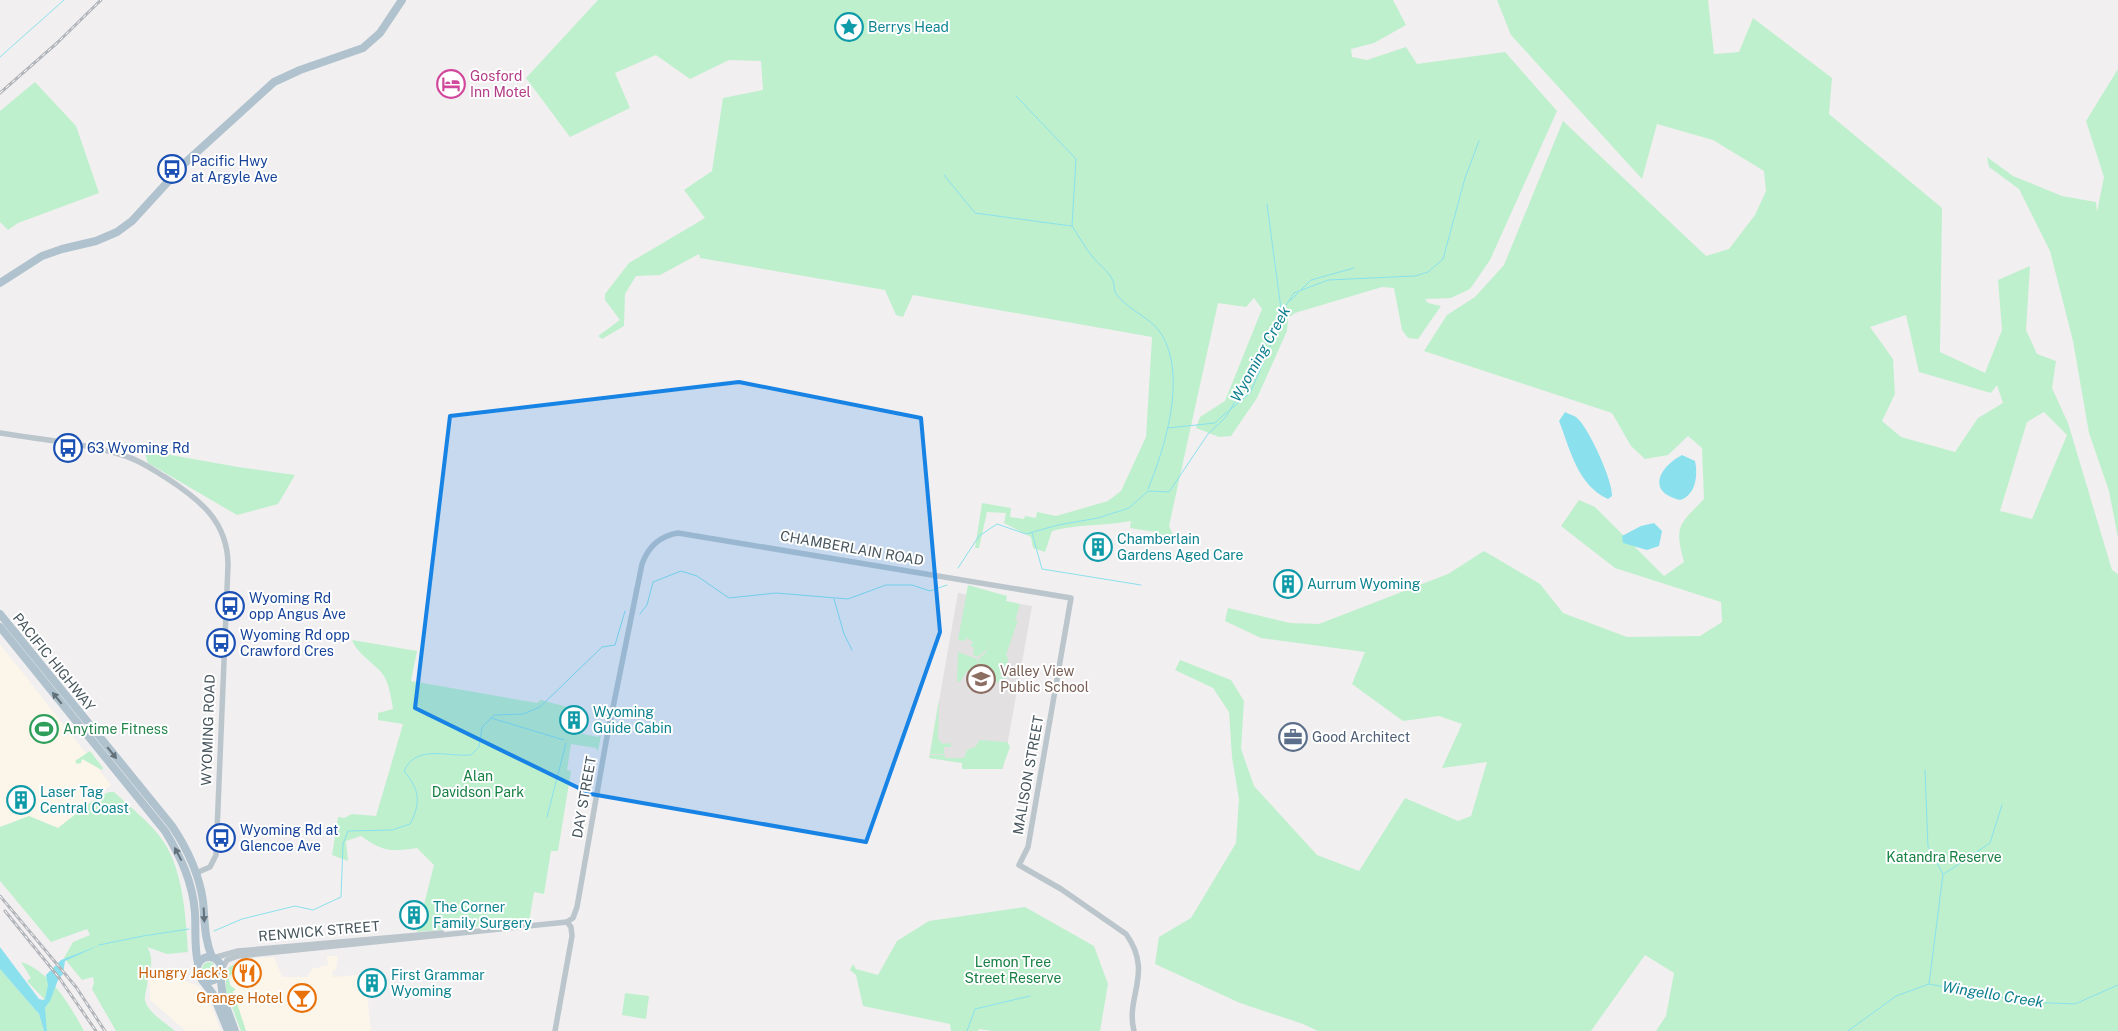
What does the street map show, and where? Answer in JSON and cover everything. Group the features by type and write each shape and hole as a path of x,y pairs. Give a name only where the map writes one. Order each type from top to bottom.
{"main road":[{"path":"0,283 42,256 96,241 122,229 186,162 259,94 286,75 354,52 370,43 380,33 402,0"},
{"name":"PACIFIC HIGHWAY","path":"0,614 172,826 186,848 196,873 203,903 204,937 213,957"},
{"name":"PACIFIC HIGHWAY","path":"0,628 165,831 186,869 194,899 198,963"},
{"path":"194,899 194,878 196,873"},
{"path":"228,1031 213,994 196,972 198,963 204,957 213,957 220,963 224,1001 236,1031"},
{"path":"202,980 214,980 220,972"}],"street":[{"name":"WYOMING ROAD","path":"0,433 102,450 130,458 198,499 219,524 228,551 228,565 216,855 212,866 196,873"},
{"name":"CHAMBERLAIN ROAD","path":"642,564 649,548 658,541 672,534 682,533 1071,598"},
{"name":"DAY STREET","path":"568,922 573,918 577,907 606,742 642,564"},
{"name":"MALISON STREET","path":"1071,598 1028,847 1019,865 1061,889 1126,934 1137,957 1139,974 1133,1021 1134,1031"},
{"name":"RENWICK STREET","path":"213,957 246,950 286,946 412,937 568,922"},
{"path":"555,1031 572,936 571,927 568,922"},
{"name":"RENWICK STREET","path":"220,972 231,958 398,938"},
{"path":"286,946 325,945 331,947 366,939"},
{"path":"246,950 264,951 267,953"}],"highlighted area":[{"path":"739,382 921,418 940,632 866,842 591,794 415,708 450,416"}],"shaded area":[{"name":"Valley View Public School","path":"958,593 1032,606 1003,769 929,758"},
{"path":"0,644 111,785 58,828 29,816 0,827"},
{"path":"327,956 338,956 336,970 332,971 333,977 360,975 362,992 367,992 371,1031 246,1031 233,991 236,990 230,985 229,978 244,959 274,957 282,977 307,977 312,969 328,965"},
{"path":"149,976 159,980 183,980 200,987 208,996 220,1030 186,1031 150,1000"}],"green space":[{"path":"598,0 1393,0 1406,25 1374,43 1351,49 1352,57 1367,60 1406,47 1417,64 1505,52 1557,111 1490,260 1470,289 1451,298 1425,299 1428,303 1441,306 1418,339 1408,338 1402,330 1394,288 1382,287 1295,313 1288,318 1287,331 1257,398 1231,436 1219,437 1196,428 1200,417 1225,401 1262,309 1254,298 1246,307 1218,303 1169,526 1173,535 1152,536 1155,532 1130,528 1131,521 1071,527 1052,531 1045,552 1033,548 1031,537 1004,523 1006,513 987,512 979,548 975,548 982,503 1011,508 1010,517 1024,519 1025,516 1036,518 1037,512 1056,516 1108,501 1121,491 1146,437 1152,337 913,295 903,317 896,315 885,290 700,258 699,254 660,275 636,276 625,294 624,326 602,339 598,336 620,320 605,300 605,294 629,263 705,218 684,190 712,171 723,98 763,90 761,61 729,60 690,79 656,55 615,73 630,108 570,137 526,78"},
{"name":"Katandra Reserve","path":"1497,0 1708,0 1714,54 1739,52 1753,18 1832,78 1829,114 1942,208 1940,352 1985,373 2002,330 1998,280 2030,266 2026,330 2037,354 2056,361 2052,388 2068,423 2112,570 2118,574 2118,1031 1656,1031 1666,1016 1674,973 1645,955 1591,1031 1318,1031 1303,1024 1240,1003 1155,964 1159,937 1191,918 1236,843 1239,799 1232,757 1229,712 1213,688 1175,670 1180,660 1231,680 1244,701 1241,749 1254,786 1317,855 1359,871 1405,798 1458,821 1471,816 1487,762 1442,768 1462,724 1439,716 1403,721 1352,684 1365,652 1261,638 1225,621 1228,608 1290,623 1319,624 1448,574 1484,551 1540,584 1563,613 1627,637 1700,636 1722,622 1721,602 1615,568 1561,526 1579,500 1595,507 1664,576 1684,562 1679,540 1681,526 1704,499 1702,448 1688,436 1668,455 1645,459 1631,446 1612,413 1424,351 1447,315 1475,297 1504,265 1563,121 1706,256 1729,249 1755,215 1766,191 1764,171 1713,140 1657,124 1642,179 1511,35","holes":["1906,315 1919,372 1991,393 1997,385 2003,403 1978,418 1955,452 1901,437 1882,421 1895,394 1893,359 1870,327","2044,412 2067,435 2032,519 2000,511 2027,422"]},
{"path":"2118,69 2118,538 2109,491 2089,433 2073,341 2050,251 2019,189 1989,167 1987,157 2013,176 2062,196 2096,202 2097,212 2104,177 2086,121"},
{"path":"35,82 76,126 99,193 18,223 8,230 0,222 0,111"},
{"path":"154,452 295,475 278,504 237,515 148,463 145,454"},
{"path":"968,585 1007,596 1006,601 1020,604 1015,621 1018,619 1017,623 1006,655 1008,658 1007,669 1003,669 1001,675 998,676 1008,677 1005,678 1003,684 981,676 978,660 986,652 989,637 986,650 978,657 973,655 974,648 970,645 973,642 967,638 964,641 958,640"},
{"name":"Alan Davidson Park","path":"352,640 417,651 411,681 537,703 541,700 582,711 579,733 598,737 601,735 598,751 596,748 571,744 567,770 571,771 558,851 551,851 544,894 534,892 529,922 417,932 434,865 417,848 388,850 361,836 346,841 348,861 332,855 338,817 344,818 352,814 376,816 403,724 378,720 378,713 393,709 388,684 381,672 361,653"},
{"path":"958,652 977,659 979,673 967,671 960,682 957,681"},
{"path":"939,699 938,739 943,744 951,743 951,747 944,747 944,754 930,754"},
{"path":"980,740 1007,742 1010,747 1002,769 962,769 962,763 929,758 930,755 945,755 945,758 964,758 967,750 975,747"},
{"path":"90,751 103,768 102,770 82,759 81,763 77,764 75,761"},
{"path":"109,792 114,792 158,834 170,852 179,880 188,952 167,954 147,947 151,957 151,965 148,976 145,977 147,977 147,986 145,1000 149,1009 175,1031 116,1031 92,989 93,977 82,980 64,958 73,942 90,935 87,929 51,942 0,881 0,827 29,816 58,828 95,799"},
{"name":"Lemon Tree Street Reserve","path":"1025,907 1094,946 1108,984 1100,1031 992,1031 979,1029 978,1031 951,1031 950,1024 863,1006 856,975 850,970 853,964 856,969 878,975 897,941 929,921"},
{"path":"243,960 229,978 230,985 236,990 233,991 246,1031 241,1031 226,991 226,976 229,967"},
{"path":"21,962 31,966 50,981 66,1000 84,1031 47,1031 44,1011 48,1003 27,981 31,978"},
{"path":"206,962 212,962 216,969 212,976 206,976 202,972 202,966"},
{"path":"0,969 39,1014 44,1031 0,1031"},
{"path":"625,993 649,996 646,1019 622,1015"}],"water":[{"path":"1565,412 1576,417 1581,422 1593,442 1611,489 1612,496 1608,499 1589,485 1576,466 1559,421"},
{"path":"1682,455 1695,461 1696,478 1690,494 1680,500 1669,496 1663,491 1660,479 1662,472 1667,466"},
{"path":"1654,523 1662,531 1659,546 1647,550 1623,543 1622,536 1641,526"},
{"path":"100,945 65,961 63,974 58,980 50,1001 45,1008 47,1031 44,1031 39,1014 0,969 0,947 39,999 43,1000 45,999 48,985 46,975 61,960"}],"waterway":[{"path":"0,57 64,0"},
{"path":"1016,96 1076,159 1072,226"},
{"name":"Wyoming Creek","path":"958,568 979,536 997,524 1026,534 1058,525 1098,518 1129,508 1148,491 1169,492 1208,434 1225,418 1252,374 1273,325 1294,293 1328,280 1415,276 1428,272 1443,259 1465,178 1479,141"},
{"path":"944,175 975,213 1071,226"},
{"path":"1267,204 1281,309 1279,314"},
{"path":"1072,226 1091,255 1111,277 1116,293 1122,301 1152,323 1162,335 1169,352 1173,371 1171,412 1161,454 1148,489"},
{"path":"1301,290 1311,280 1354,268"},
{"name":"Wyoming Creek","path":"1290,301 1298,293"},
{"path":"1230,410 1250,393 1269,350 1278,318"},
{"path":"1168,428 1215,423 1227,412"},
{"path":"1032,533 1042,569 1141,585"},
{"name":"Wyoming Creek","path":"640,614 647,605 653,582 681,571 697,576 729,598 776,593 848,599 886,585 912,585 930,591 947,585"},
{"path":"834,599 844,634 852,650"},
{"name":"Wyoming Creek","path":"214,931 242,919 295,906 313,910 341,897 343,844 348,831 392,830 410,824 416,810 417,797 413,784 404,771 409,763 416,757 424,755 471,755 479,747 482,727 494,715 523,714 540,707 602,647 615,645 625,611"},
{"path":"491,718 564,740"},
{"path":"547,817 566,743"},
{"path":"1925,770 1928,847 1943,874 1929,984"},
{"path":"1944,874 1990,843 2002,805"},
{"name":"Wyoming Creek","path":"99,945 189,929"},
{"name":"Wingello Creek","path":"1848,1031 1896,996 1929,984 2027,1002 2075,1004 2118,985"},
{"path":"967,1031 975,1009 1030,996"}],"railway":[{"path":"0,93 57,43 101,0"},
{"path":"0,896 76,987 105,1031"},
{"path":"5,911 60,979 96,1031"}],"place":[{"name":"Berrys Head","path":"849,27"},
{"name":"Gosford Inn Motel","path":"451,84"},
{"name":"Pacific Hwy at Argyle Ave","path":"172,169"},
{"name":"63 Wyoming Rd","path":"68,448"},
{"name":"Chamberlain Gardens Aged Care","path":"1098,547"},
{"name":"Aurrum Wyoming","path":"1288,584"},
{"name":"Wyoming Rd opp Angus Ave","path":"230,606"},
{"name":"Wyoming Rd opp Crawford Cres","path":"221,643"},
{"name":"Valley View Public School","path":"981,679"},
{"name":"Wyoming Guide Cabin","path":"574,720"},
{"name":"Anytime Fitness","path":"44,729"},
{"name":"Good Architect","path":"1293,737"},
{"name":"Laser Tag Central Coast","path":"21,800"},
{"name":"Wyoming Rd at Glencoe Ave","path":"221,838"},
{"name":"The Corner Family Surgery","path":"414,915"},
{"name":"Hungry Jack's","path":"247,973"},
{"name":"First Grammar Wyoming","path":"372,983"},
{"name":"Grange Hotel","path":"302,998"}]}
